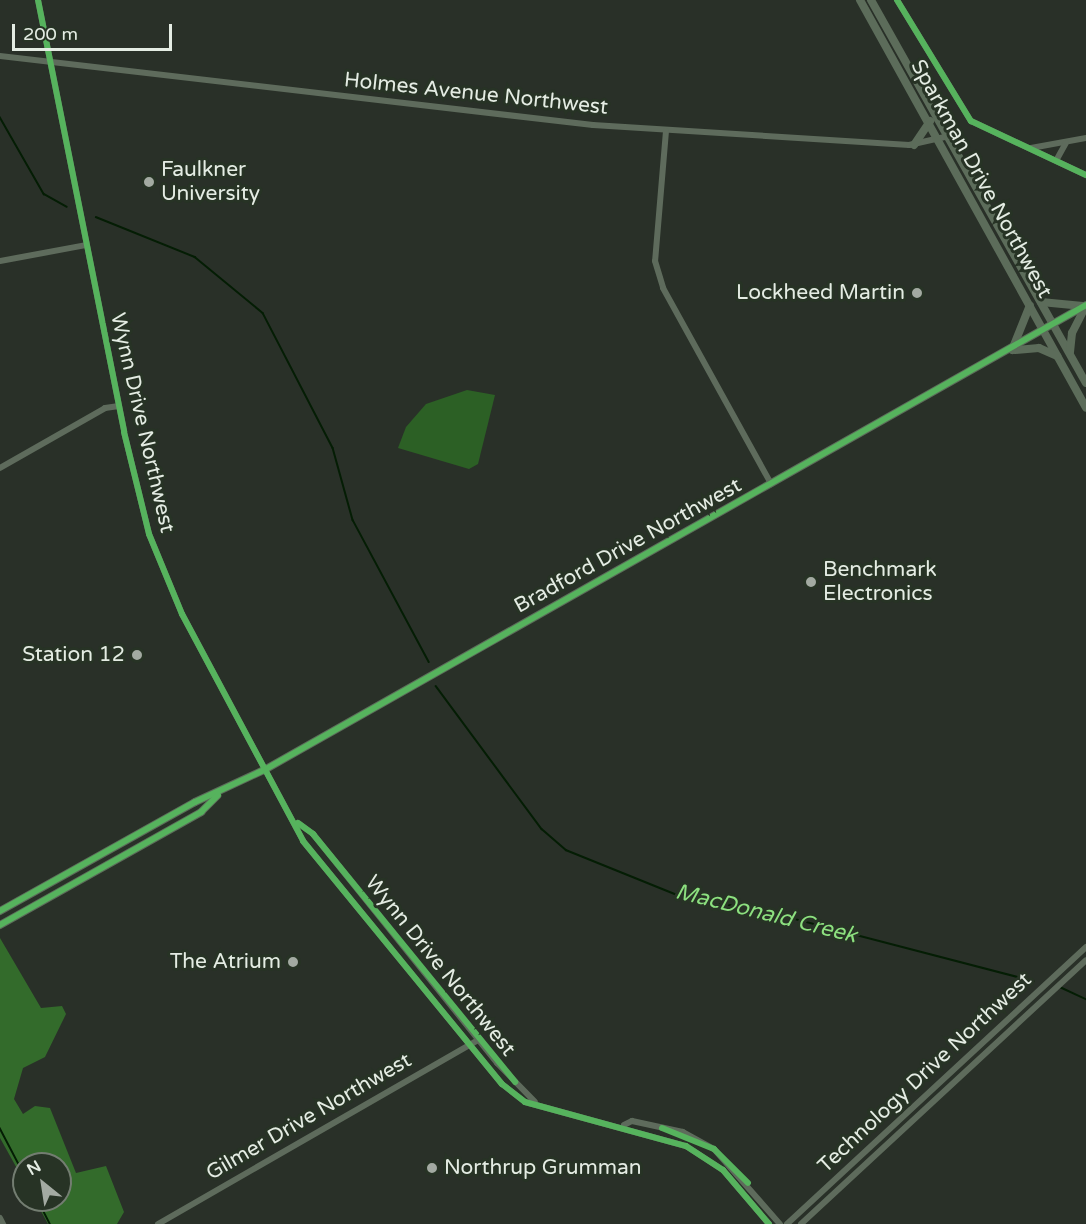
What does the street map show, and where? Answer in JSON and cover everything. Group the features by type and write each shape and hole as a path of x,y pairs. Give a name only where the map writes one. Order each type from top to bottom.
{"main road":[{"name":"Sparkman Drive Northwest","path":"860,0 1041,302 1086,383"},
{"name":"Sparkman Drive Northwest","path":"872,0 1086,408"},
{"path":"914,145 930,120"},
{"path":"1041,302 1086,305"},
{"path":"1030,305 1012,350 1039,348 1058,356"},
{"path":"1054,326 1086,305"},
{"path":"1070,353 1071,333 1086,305"},
{"name":"Bradford Drive Northwest","path":"0,911 195,802 218,795 266,769 1054,326"},
{"name":"Bradford Drive Northwest","path":"0,925 201,812 218,795"}],"street":[{"name":"Wynn Drive Northwest","path":"38,0 118,406 162,568 266,769 298,823 303,841 467,1046 502,1084 525,1102 535,1102 624,1125 706,1157 769,1224"},
{"path":"897,0 971,121 1057,159 1086,175"},
{"name":"Holmes Avenue Northwest","path":"0,56 323,97 666,131 914,145 944,138"},
{"path":"666,131 655,261 663,288 771,484"},
{"path":"1030,148 1086,138"},
{"path":"1057,159 1066,143"},
{"path":"0,261 86,245"},
{"path":"0,468 105,408 118,406"},
{"name":"Wynn Drive Northwest","path":"298,823 313,834 478,1040 535,1102"},
{"name":"Technology Drive Northwest","path":"787,1224 1086,947"},
{"name":"Technology Drive Northwest","path":"801,1224 1086,960"},
{"name":"Gilmer Drive Northwest","path":"158,1224 478,1040"},
{"name":"Wynn Drive Northwest","path":"624,1125 632,1121 683,1132 714,1149 780,1224"},
{"path":"0,1218 3,1224"}],"green space":[{"path":"467,390 495,395 478,464 469,469 398,448 406,427 426,404"},
{"path":"0,938 41,1008 62,1006 66,1014 45,1057 23,1068 14,1099 23,1114 35,1106 50,1108 68,1152 12,1152 12,1160 0,1138"},
{"path":"72,1163 76,1173 106,1166 124,1212 117,1224 48,1224 42,1212 72,1212"}],"waterway":[{"name":"MacDonald Creek","path":"0,117 44,194 67,207"},
{"name":"MacDonald Creek","path":"96,217 195,257 263,313 333,448 353,520 429,662"},
{"name":"MacDonald Creek","path":"436,686 542,829 566,850 695,902 749,907 1034,981"},
{"name":"MacDonald Creek","path":"1060,987 1086,999"},
{"path":"0,1128 13,1152"},
{"path":"44,1212 50,1224"}],"cycle path":[{"path":"38,0 124,432 149,534 182,614 303,841 502,1084 525,1102 686,1146 723,1170 769,1224"},
{"path":"897,0 971,121 1086,175"},
{"path":"0,911 195,802 266,769 1086,305"},
{"path":"0,925 201,812 218,795"},
{"path":"298,823 313,834 515,1082"},
{"path":"662,1128 714,1149 748,1183"}],"place":[{"name":"Faulkner University","path":"149,182"},
{"name":"Lockheed Martin","path":"917,293"},
{"name":"Benchmark Electronics","path":"811,582"},
{"name":"Station 12","path":"137,655"},
{"name":"The Atrium","path":"293,962"},
{"name":"Northrup Grumman","path":"432,1168"}]}
